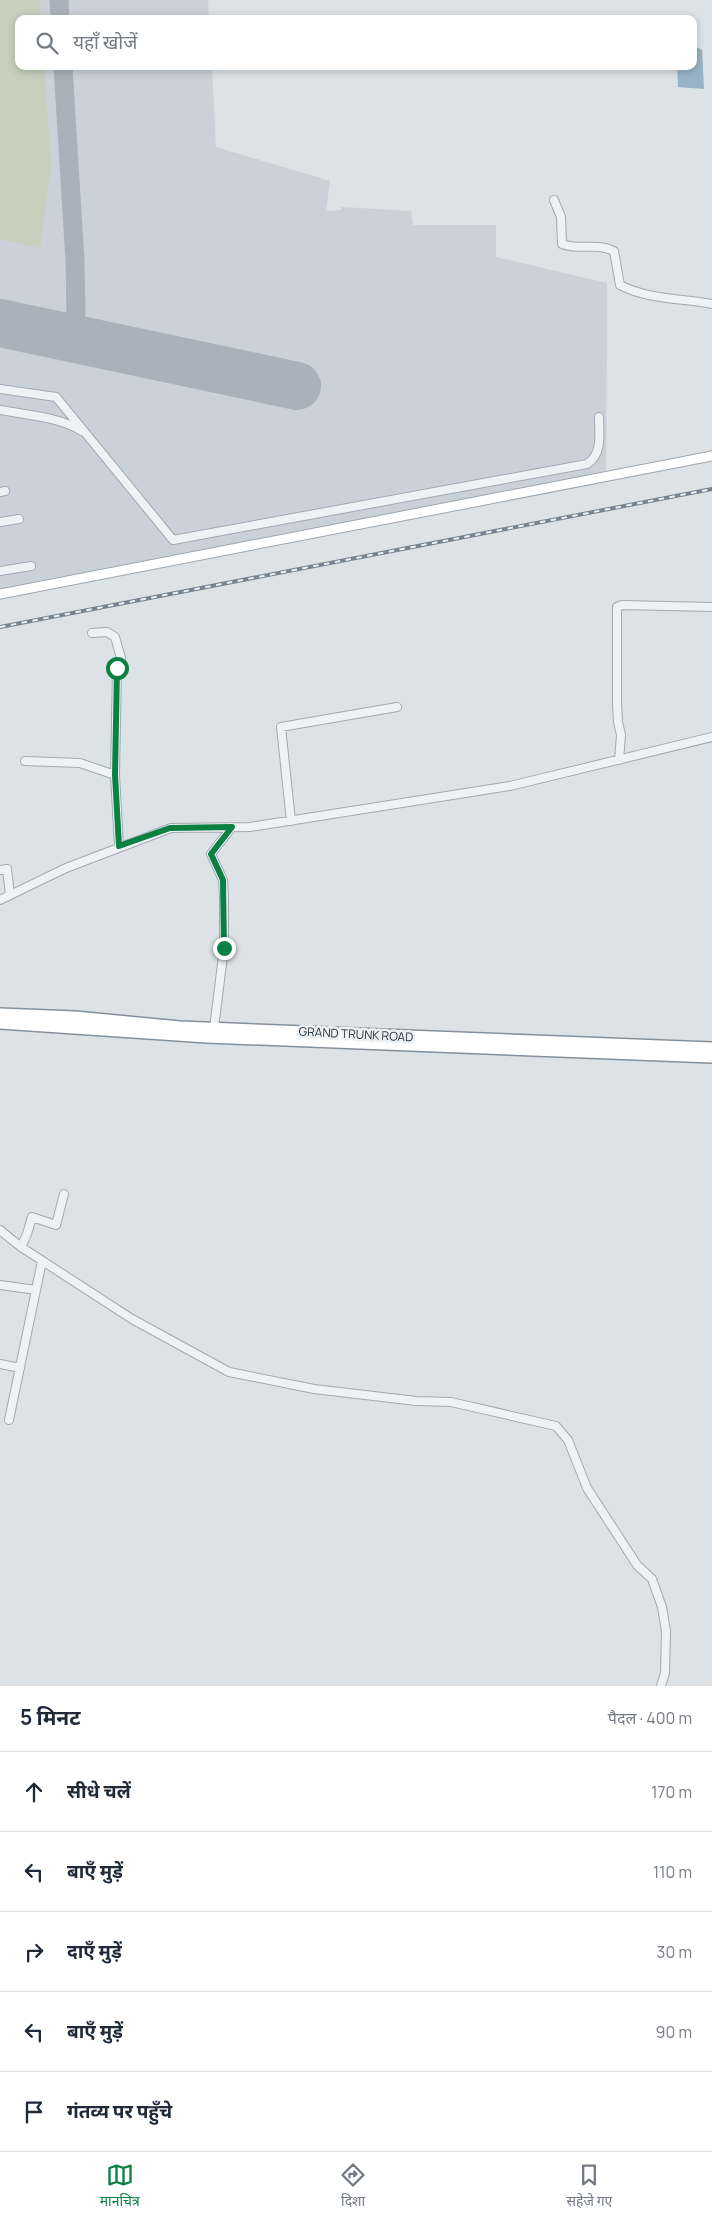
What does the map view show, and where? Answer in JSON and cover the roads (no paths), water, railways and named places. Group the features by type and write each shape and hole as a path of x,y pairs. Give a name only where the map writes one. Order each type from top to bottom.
{"highway":[{"name":"GRAND TRUNK ROAD","path":"0,1014 214,1028 712,1048"},
{"name":"GRAND TRUNK ROAD","path":"0,1023 207,1037 712,1057"}],"main road":[{"path":"0,594 712,456"}],"street":[{"path":"554,200 561,217 562,244 581,247 603,246 614,251 617,259 616,271 620,285 633,291 656,296 712,304"},
{"path":"0,389 56,397 173,540 587,464 595,459 598,450 599,417"},
{"path":"0,410 73,426 88,435"},
{"path":"0,522 19,518"},
{"path":"0,571 31,566"},
{"path":"619,760 621,735 618,722 618,607 622,605 712,607"},
{"path":"92,633 107,632 115,637 121,658 117,668 115,775 119,846"},
{"path":"291,821 282,727 397,707"},
{"path":"0,900 66,868 119,846 170,828 250,827 510,786 712,737"},
{"path":"25,761 80,763 115,775"},
{"path":"214,1028 224,948 224,896 223,880 211,854 232,827"},
{"path":"0,870 7,869 10,895"},
{"path":"21,1247 32,1217 56,1225 64,1194"},
{"path":"0,1230 21,1247 132,1319 229,1372 314,1389 416,1401 451,1402 556,1426 568,1440 587,1488 637,1565 652,1579 662,1607 666,1631 665,1672 661,1686"},
{"path":"9,1420 42,1261"},
{"path":"0,1285 36,1290"},
{"path":"0,1364 20,1368"}],"water":[{"path":"697,47 702,50 704,89 678,87 677,70 697,70"}],"railway":[{"path":"0,627 712,489"}]}
